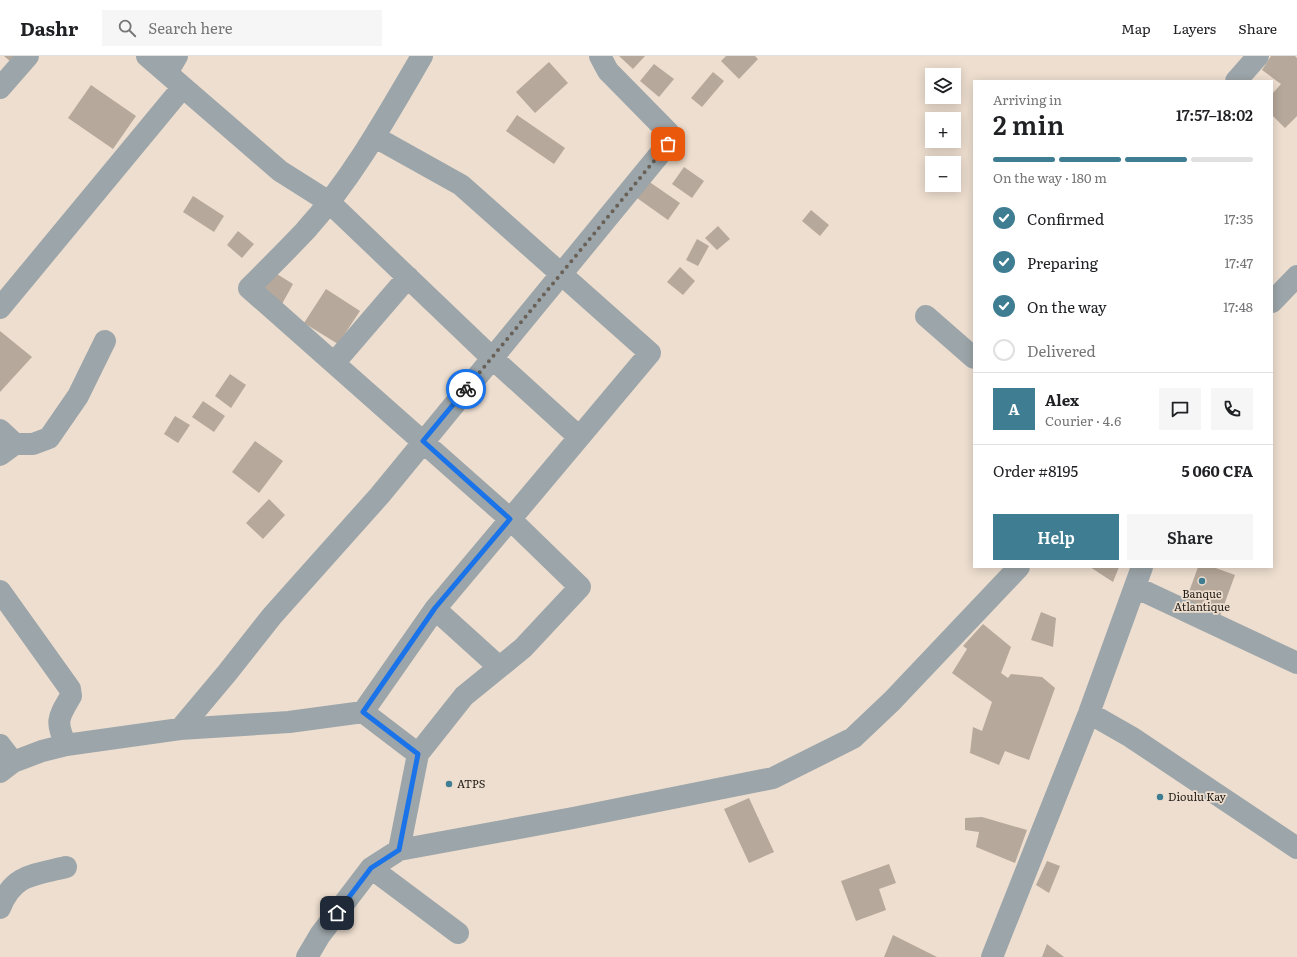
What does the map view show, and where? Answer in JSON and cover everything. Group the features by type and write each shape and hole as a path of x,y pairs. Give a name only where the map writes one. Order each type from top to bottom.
{"street":[{"path":"0,88 28,56"},
{"path":"147,56 172,65 182,88 280,171 328,202 491,358 579,437"},
{"path":"399,850 418,754 464,696 498,666 523,648 580,587 510,519 335,362 249,288 305,231 328,202 374,137 422,56"},
{"path":"180,729 227,674 272,616 380,495 668,144 669,133 608,71 600,56"},
{"path":"1237,80 1258,56"},
{"path":"0,308 182,88"},
{"path":"363,712 435,608 650,353 461,185 374,137"},
{"path":"1273,301 1297,276"},
{"path":"335,362 408,277"},
{"path":"926,316 973,357"},
{"path":"5,443 33,444 50,438 78,396 105,341"},
{"path":"307,957 320,935 371,868 399,850 573,818 773,778 853,738 892,701 1018,568"},
{"path":"992,957 1088,713 1139,577 1297,663"},
{"path":"0,592 70,689 71,696 59,717 59,731 66,745"},
{"path":"435,608 498,666"},
{"path":"0,745 7,767 42,751 66,745 180,729 289,722 363,712 418,754"},
{"path":"1088,713 1138,741 1297,848"},
{"path":"0,908 11,886 24,878 66,867"},
{"path":"371,868 458,933"}],"building":[{"path":"4,56 17,56 11,62"},
{"path":"619,56 645,56 633,69"},
{"path":"726,56 755,56 758,59 739,79 721,61"},
{"path":"1271,56 1295,56 1297,58 1297,116 1285,128 1273,116 1273,93 1281,84 1262,70"},
{"path":"549,62 568,83 535,113 516,92"},
{"path":"654,64 674,79 659,97 640,81"},
{"path":"713,72 724,81 702,107 691,98"},
{"path":"91,85 136,116 113,149 68,118"},
{"path":"517,115 565,148 554,164 506,131"},
{"path":"684,167 704,181 692,198 672,184"},
{"path":"648,181 680,203 668,220 637,198"},
{"path":"193,196 224,216 214,232 183,212"},
{"path":"811,210 829,225 820,236 802,221"},
{"path":"718,226 730,239 717,250 705,238"},
{"path":"238,231 254,244 242,258 227,245"},
{"path":"697,239 709,246 698,266 686,260"},
{"path":"680,267 695,281 683,295 667,282"},
{"path":"272,271 293,284 282,304 260,291"},
{"path":"326,289 360,311 338,344 304,323"},
{"path":"0,331 32,357 0,392"},
{"path":"230,374 246,385 231,408 215,396"},
{"path":"203,401 225,416 214,432 192,417"},
{"path":"175,416 190,425 178,443 164,434"},
{"path":"255,441 283,461 259,493 232,472"},
{"path":"269,499 285,515 263,539 246,523"},
{"path":"1092,568 1119,568 1113,582"},
{"path":"1198,568 1216,568 1235,575 1220,616 1186,600"},
{"path":"1041,612 1056,618 1053,647 1031,640"},
{"path":"983,624 1011,647 1001,673 1008,678 1011,674 1042,677 1055,688 1029,760 1005,751 999,765 970,753 973,727 982,731 992,702 952,673 967,649 963,646"},
{"path":"749,798 774,852 749,863 724,809"},
{"path":"982,817 1027,830 1015,863 976,847 979,832 965,830 965,818"},
{"path":"1047,861 1060,866 1049,893 1036,885"},
{"path":"889,864 896,883 879,889 886,910 856,921 841,881"},
{"path":"893,935 937,957 884,957"},
{"path":"1047,944 1064,957 1042,957"}],"way so far":[{"path":"466,389 668,144"}],"place":[{"name":"Banque Atlantique","path":"1202,581"},
{"name":"ATPS","path":"449,784"},
{"name":"Dioulu Kay","path":"1160,797"}],"route":[{"path":"337,913 371,868 399,850 418,754 363,712 435,608 510,519 423,441 466,389"}]}
